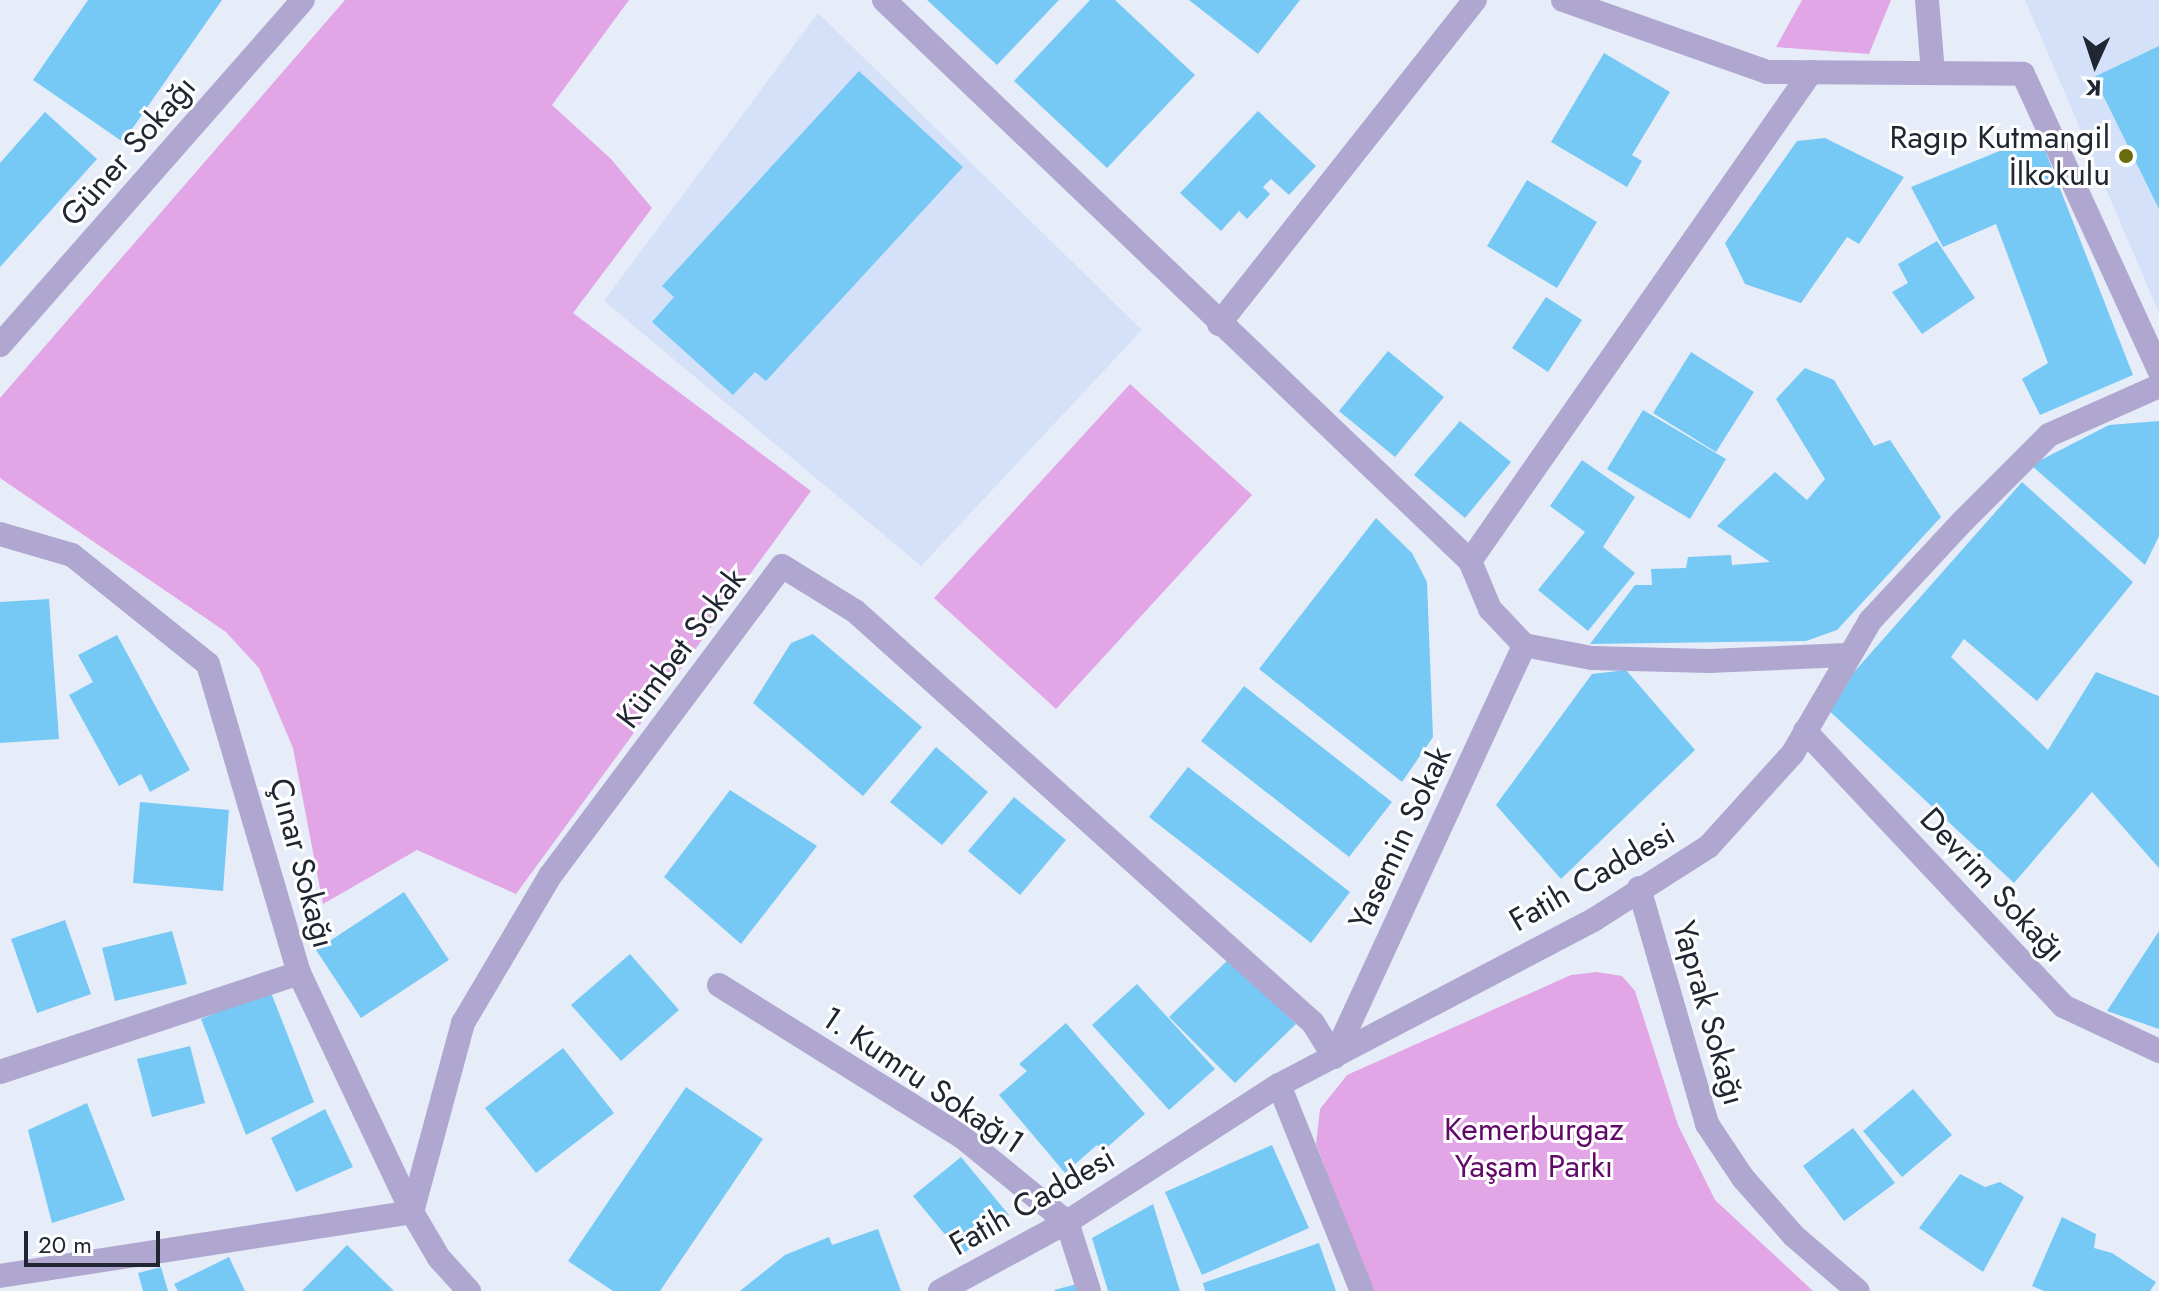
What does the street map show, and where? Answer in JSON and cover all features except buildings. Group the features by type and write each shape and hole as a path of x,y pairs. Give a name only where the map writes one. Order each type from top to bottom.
{"street":[{"name":"Güner Sokağı","path":"0,345 303,0"},
{"path":"884,0 1470,561 1490,609 1524,645 1592,658 1709,661 1846,655"},
{"path":"1219,324 1475,0"},
{"path":"1563,0 1768,72 2023,74 2159,370"},
{"path":"1927,0 1933,73"},
{"path":"1470,561 1811,72"},
{"name":"Fatih Caddesi","path":"940,1291 1067,1222 1279,1085 1435,999 1595,919 1709,846 1793,753 1846,655 1880,610 2049,435 2159,386"},
{"name":"Çınar Sokağı","path":"0,534 72,555 208,664 299,973 412,1212 439,1258 469,1291"},
{"name":"Kümbet Sokak","path":"412,1212 463,1023 550,876 782,566 855,611 1313,1023 1334,1057"},
{"name":"Yasemin Sokak","path":"1334,1057 1524,645"},
{"name":"Devrim Sokağı","path":"1805,731 2063,1006 2159,1051"},
{"name":"Yaprak Sokağı","path":"1639,888 1707,1124 1743,1178 1794,1236 1858,1291"},
{"path":"0,1072 299,973"},
{"name":"1. Kumru Sokağı1","path":"719,985 961,1136 1067,1222"},
{"path":"1279,1085 1362,1291"},
{"path":"0,1276 412,1212"},
{"path":"1067,1222 1089,1291"}],"shaded area":[{"name":"Ragıp Kutmangil İlkokulu","path":"2025,0 2159,0 2159,313"},
{"path":"818,13 1142,330 921,566 604,301"}],"green space":[{"path":"345,0 629,0 552,105 611,159 652,208 573,313 811,491 516,894 417,850 323,904 293,748 259,668 226,632 0,478 0,398"},
{"path":"1802,0 1891,0 1869,54 1776,47"},
{"path":"1130,384 1252,495 1056,709 934,598"},
{"name":"Kemerburgaz Yaşam Parkı","path":"1597,972 1622,976 1635,991 1678,1125 1715,1200 1813,1291 1373,1291 1316,1144 1320,1109 1347,1075 1571,975"}],"place":[{"name":"Ragıp Kutmangil İlkokulu","path":"2126,156"}]}
